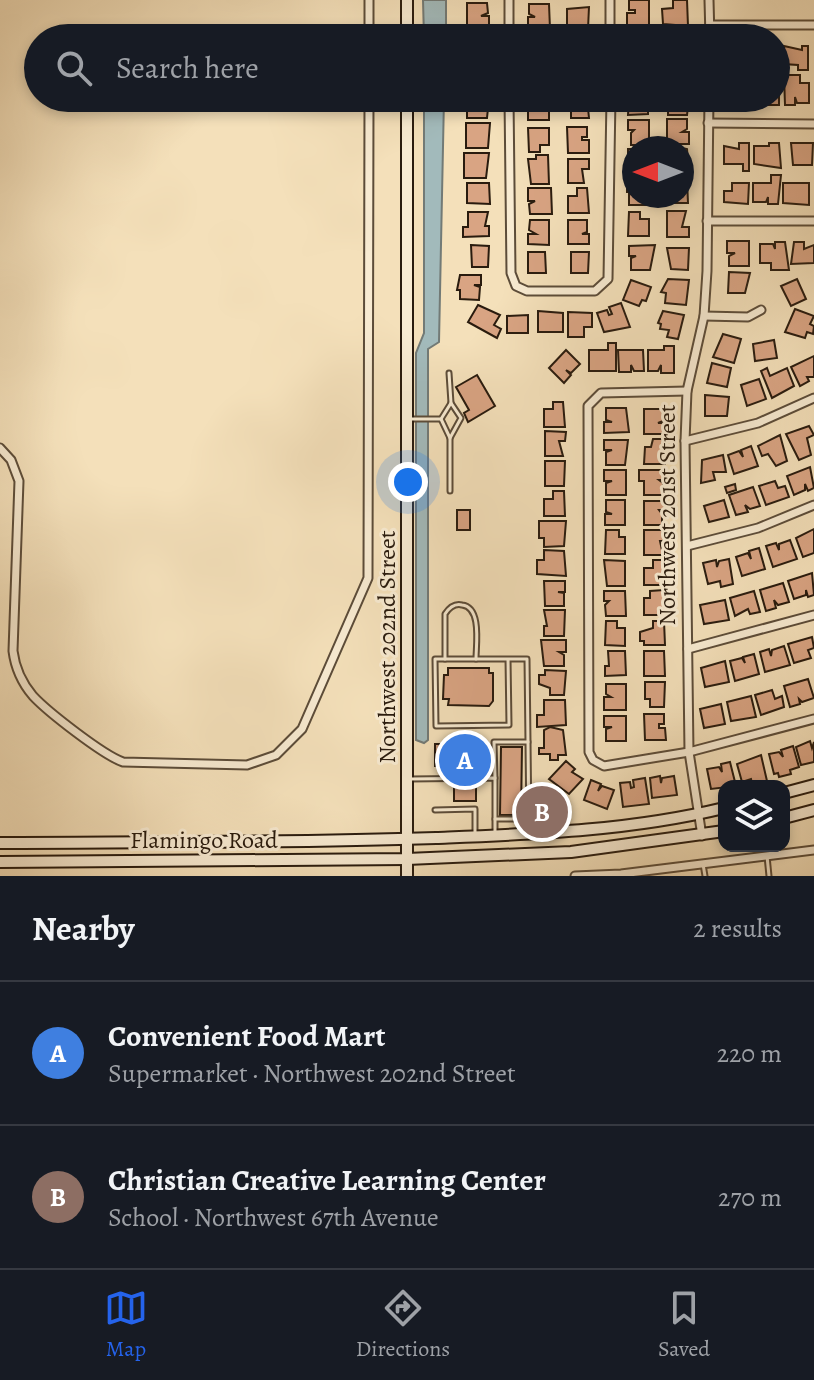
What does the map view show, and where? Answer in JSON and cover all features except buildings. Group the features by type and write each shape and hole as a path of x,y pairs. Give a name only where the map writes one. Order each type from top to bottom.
{"main road":[{"path":"407,0 407,24"},
{"name":"Northwest 202nd Street","path":"407,112 411,419 407,876"},
{"path":"790,791 814,785"},
{"name":"Flamingo Road","path":"0,843 495,836 639,826 718,809"},
{"path":"790,816 814,810"},
{"name":"Flamingo Road","path":"0,862 407,859 571,852 718,832"}],"street":[{"path":"369,0 369,24"},
{"path":"509,0 509,24"},
{"path":"610,0 610,24"},
{"path":"709,0 710,24"},
{"path":"790,25 814,25"},
{"path":"0,448 11,460 19,481 13,651 20,675 34,697 107,755 123,762 247,765 267,760 286,747 308,718 368,578 369,112"},
{"path":"509,112 511,273 516,286 527,291 595,291 606,285 609,268 611,112"},
{"name":"Northwest 201st Street","path":"702,836 689,752 685,441 687,391 704,316 708,112"},
{"path":"708,123 814,124"},
{"path":"707,221 814,221"},
{"path":"704,316 748,317 761,310"},
{"path":"687,391 601,393 593,397 588,406 589,752 593,760 604,766 689,752 814,719"},
{"path":"685,441 758,423 814,398"},
{"path":"687,546 758,528 814,505"},
{"path":"688,649 814,615"},
{"path":"575,876 621,875 814,850"}],"lane":[{"path":"449,373 451,403 461,418 450,438"},
{"path":"441,419 451,403"},
{"path":"411,419 441,419"},
{"path":"441,419 450,438 450,491"},
{"path":"445,659 445,614 457,605 467,606 474,613 476,659"},
{"path":"508,659 509,725 436,726 435,659 445,659 476,659 508,659 527,659 529,834"},
{"path":"495,836 494,742 528,742"},
{"path":"407,779 495,778"},
{"path":"435,810 475,809 475,836"},
{"path":"495,819 528,819"},
{"path":"767,856 769,876"},
{"path":"703,864 705,876"}],"water":[{"path":"423,0 446,0 446,24 424,24"},
{"path":"424,112 444,112 439,342 428,349 428,740 424,743 416,740 416,353 424,333"}],"place":[{"name":"Convenient Food Mart","path":"465,760"},
{"name":"Christian Creative Learning Center","path":"542,812"}]}
